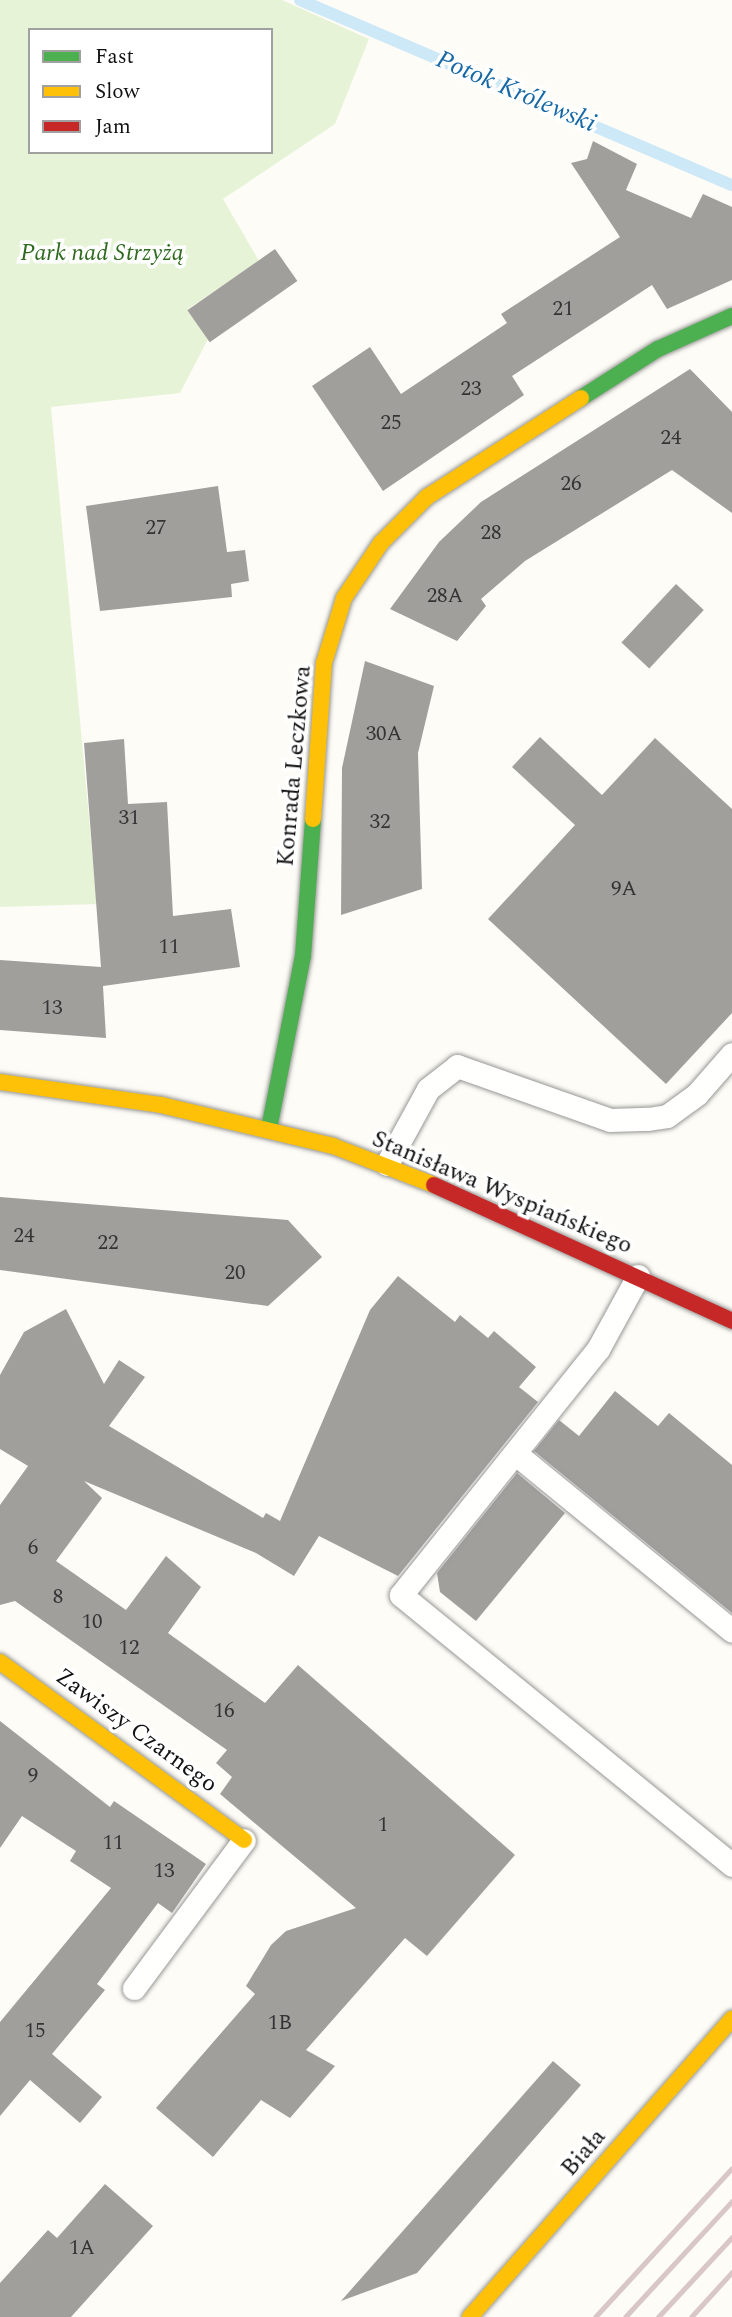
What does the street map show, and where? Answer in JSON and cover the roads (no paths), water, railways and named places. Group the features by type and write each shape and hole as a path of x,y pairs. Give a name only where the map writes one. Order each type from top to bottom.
{"street":[{"name":"Konrada Leczkowa","path":"270,1129 303,956 324,663 344,598 381,543 427,497 658,349 732,316"},
{"name":"Stanisława Wyspiańskiego","path":"0,1082 106,1095 270,1129 387,1164 732,1321"},
{"name":"Zawiszy Czarnego","path":"0,1662 244,1840"},
{"name":"Biała","path":"470,2317 732,2019"}],"lane":[{"path":"387,1164 428,1088 457,1066 610,1120 648,1119 667,1116 697,1094 732,1054"},
{"path":"638,1276 597,1349 401,1595 732,1865"},
{"path":"516,1454 732,1631"},
{"path":"134,1988 244,1840"}],"waterway":[{"name":"Potok Królewski","path":"300,0 732,185"}],"railway":[{"path":"595,2317 732,2168"},
{"path":"625,2317 732,2201"},
{"path":"658,2317 732,2237"},
{"path":"691,2317 732,2272"}],"park label":[{"name":"Park nad Strzyżą","path":"102,254"}]}
